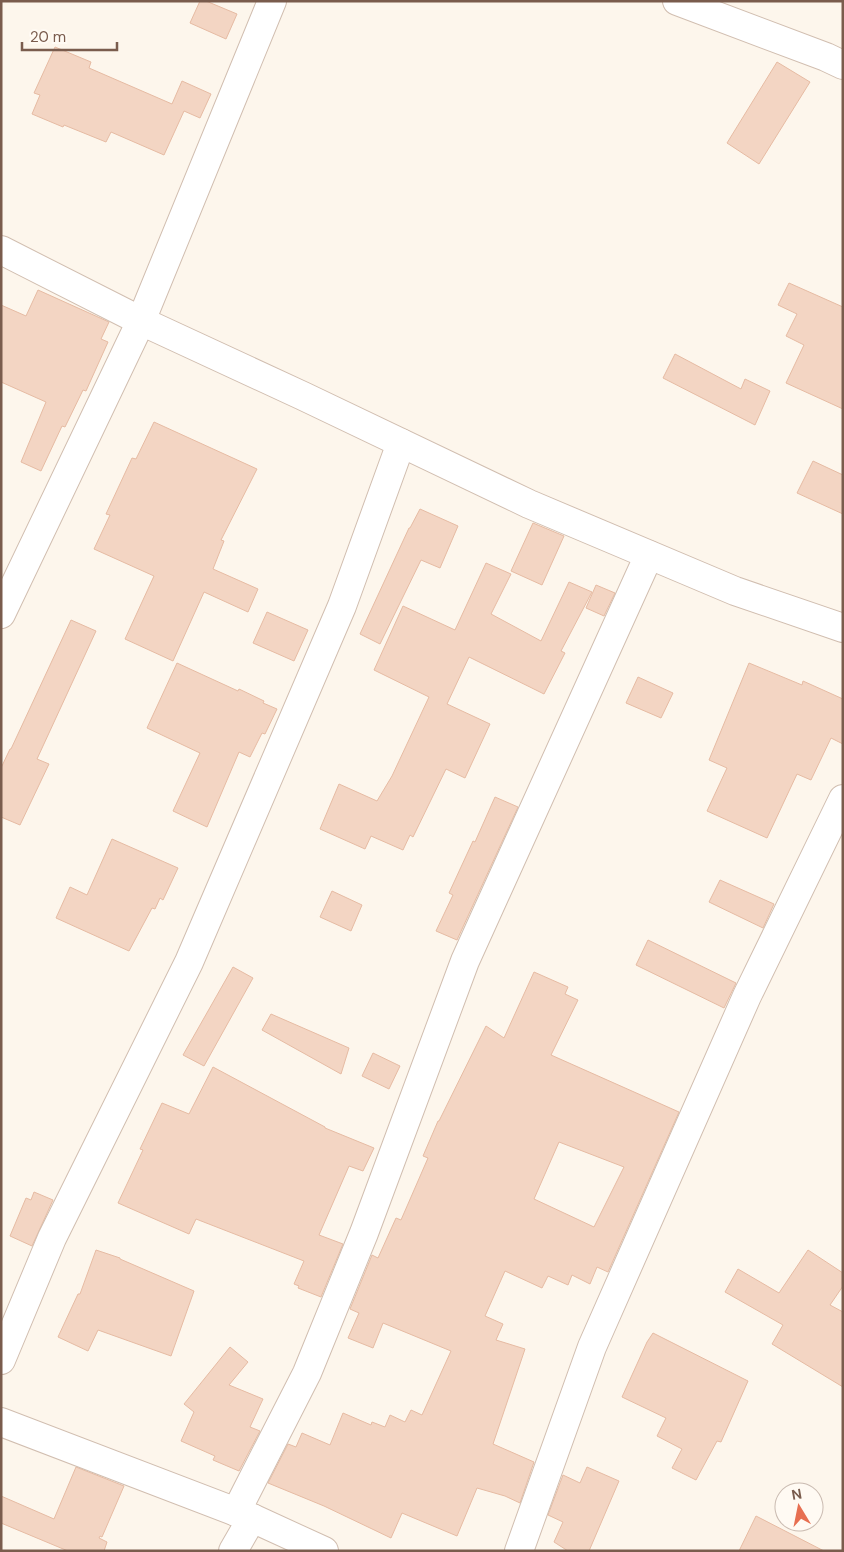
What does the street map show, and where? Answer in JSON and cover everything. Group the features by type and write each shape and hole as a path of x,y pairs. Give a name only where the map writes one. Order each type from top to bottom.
{"street":[{"path":"1,614 141,321 272,1"},
{"path":"678,1 843,65"},
{"path":"1,250 141,321 529,504 736,591 843,628"},
{"path":"1,1360 52,1238 189,962 342,606 401,443"},
{"path":"233,1551 244,1515 307,1373 364,1233 465,961 649,555"},
{"path":"519,1551 596,1338 747,996 843,799"},
{"path":"1,1422 244,1515 324,1551"}],"building":[{"path":"200,1 206,1 237,14 226,39 190,23"},
{"path":"55,47 91,62 89,68 172,104 182,81 211,94 200,118 184,111 164,155 111,132 106,142 32,114 40,95 34,93"},
{"path":"777,62 810,82 759,164 727,143"},
{"path":"789,283 843,307 843,409 786,383 804,345 786,336 797,314 778,305"},
{"path":"38,290 109,322 101,339 108,342 86,391 83,390 65,427 62,426 41,471 21,462 46,402 1,382 1,305 26,316"},
{"path":"675,354 741,389 745,379 770,391 755,425 663,378"},
{"path":"154,422 257,469 221,540 224,541 213,569 258,589 248,612 204,592 173,661 125,639 154,576 94,549 110,515 106,514 132,458 136,459"},
{"path":"813,461 843,475 843,514 797,493"},
{"path":"420,509 458,526 440,568 421,560 380,644 360,634 409,528"},
{"path":"533,523 564,536 542,585 511,571"},
{"path":"486,563 511,574 491,614 541,641 569,582 592,592 561,651 565,653 544,694 469,657 447,704 490,724 465,778 446,769 413,837 410,835 403,850 371,836 365,849 320,829 339,784 377,801 392,776 429,697 374,670 403,606 455,630"},
{"path":"596,585 615,593 604,616 586,608"},
{"path":"267,612 308,630 294,661 253,643"},
{"path":"71,620 96,631 37,759 49,764 20,825 1,817 1,768"},
{"path":"177,663 238,691 239,689 277,709 265,734 262,733 250,757 239,752 207,827 173,811 200,753 147,728"},
{"path":"749,663 802,685 803,681 843,699 843,744 831,738 811,780 797,774 767,838 707,811 727,768 709,760"},
{"path":"638,677 673,693 661,718 626,703"},
{"path":"495,797 518,807 457,940 436,931 453,895 449,893"},
{"path":"112,839 178,868 163,900 160,898 155,909 152,908 129,951 56,918 70,887 87,895"},
{"path":"720,880 774,904 763,928 709,902"},
{"path":"332,891 362,905 351,931 320,917"},
{"path":"648,940 736,983 724,1008 636,965"},
{"path":"233,967 253,978 204,1066 183,1055"},
{"path":"534,972 568,987 565,994 578,1000 551,1055 679,1112 608,1272 597,1267 590,1284 572,1275 568,1285 548,1276 542,1288 505,1271 485,1316 503,1324 496,1340 525,1349 493,1444 534,1462 520,1503 505,1496 477,1488 457,1536 402,1513 391,1538 324,1506 268,1483 288,1444 296,1447 302,1433 330,1445 343,1413 371,1425 372,1422 385,1427 390,1415 405,1422 411,1410 422,1415 451,1351 383,1323 373,1348 348,1338 359,1313 350,1309 372,1255 378,1258 396,1218 401,1220 428,1158 423,1156 438,1121 486,1026 504,1038","holes":["559,1142 624,1167 594,1227 534,1199"]},
{"path":"271,1014 349,1048 341,1074 262,1030"},
{"path":"373,1053 400,1066 389,1089 362,1076"},
{"path":"213,1067 325,1128 374,1148 363,1171 349,1166 319,1235 343,1244 321,1297 298,1288 299,1286 294,1284 304,1261 196,1219 189,1234 118,1203 143,1150 140,1149 162,1103 189,1114"},
{"path":"34,1192 53,1200 32,1246 10,1236 26,1198 31,1200"},
{"path":"96,1250 120,1258 194,1291 171,1356 98,1330 88,1351 58,1337 78,1294 80,1294"},
{"path":"808,1250 843,1273 843,1286 830,1305 843,1312 843,1387 772,1344 783,1325 725,1292 738,1269 779,1293"},
{"path":"653,1333 748,1381 721,1442 717,1441 696,1480 672,1468 682,1449 657,1436 666,1418 622,1397"},
{"path":"230,1347 248,1362 229,1385 263,1399 250,1427 260,1431 239,1471 213,1460 215,1456 181,1441 194,1412 184,1404"},
{"path":"76,1467 124,1486 102,1537 100,1536 99,1538 107,1542 104,1551 68,1551 1,1523 1,1496 54,1519"},
{"path":"587,1467 619,1481 589,1551 568,1551 554,1542 563,1522 548,1515 563,1475 580,1483"},
{"path":"756,1516 774,1525 774,1532 787,1532 824,1551 739,1551"}]}
